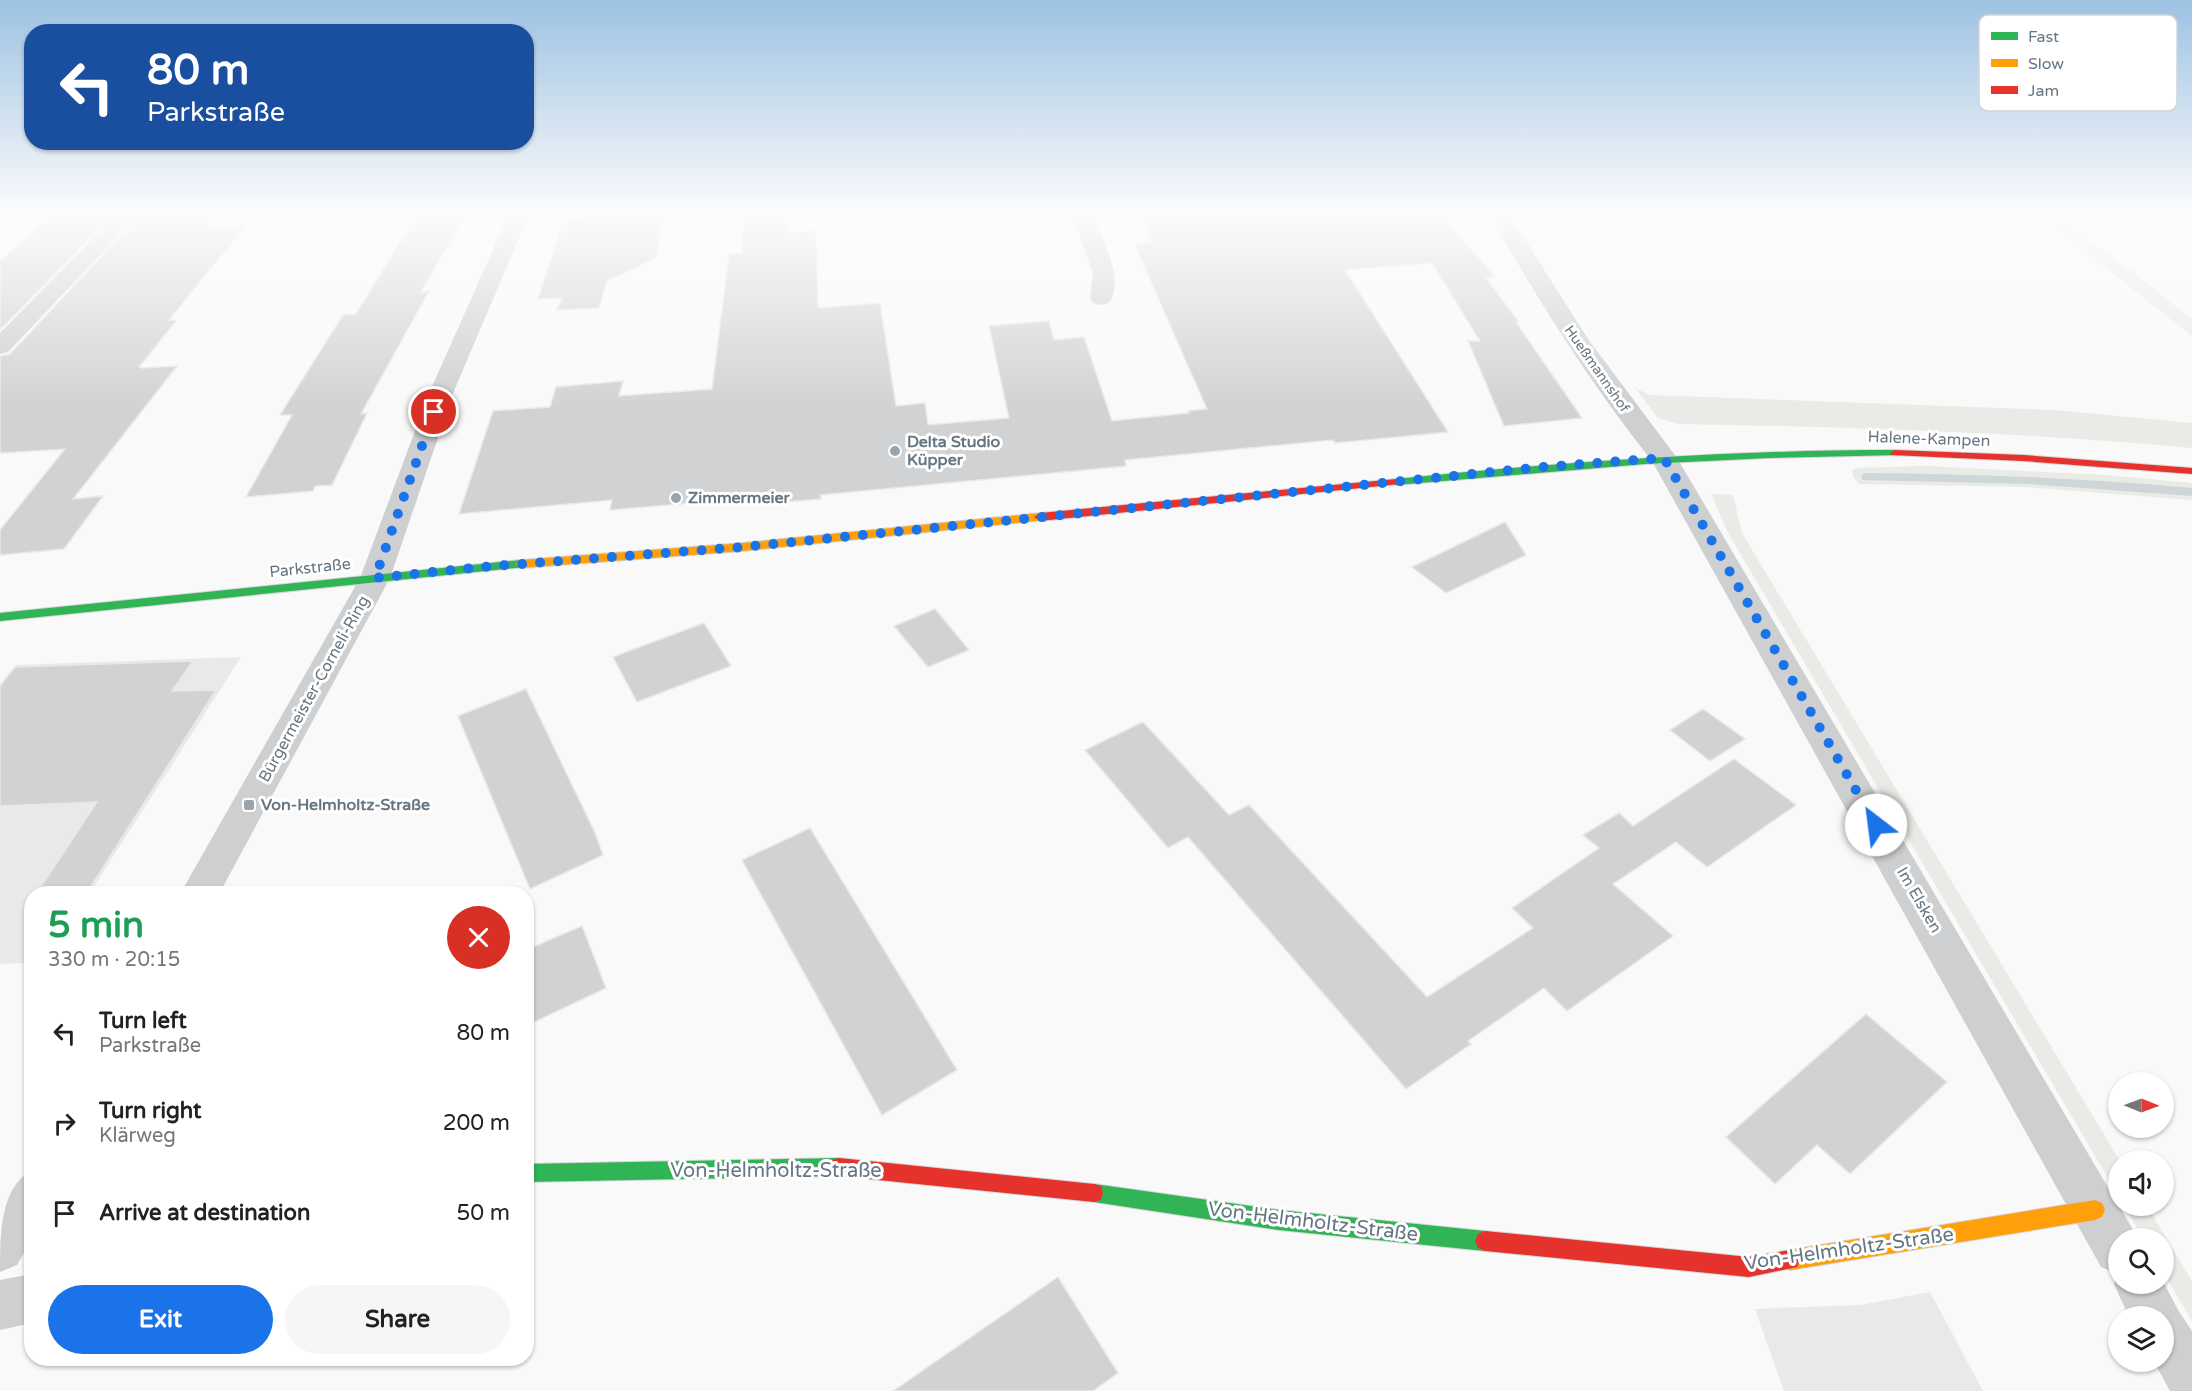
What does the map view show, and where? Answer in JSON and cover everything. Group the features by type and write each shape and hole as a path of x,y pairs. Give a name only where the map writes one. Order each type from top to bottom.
{"street":[{"path":"0,347 66,279"},
{"name":"Bürgermeister-Corneli-Ring","path":"203,886 375,578 442,391 491,279"},
{"path":"1101,298 1103,279"},
{"name":"Hueßmannshof","path":"1536,279 1641,431 1664,458"},
{"name":"Halene-Kampen","path":"1664,458 1853,453 2093,462 2192,471"},
{"name":"Parkstraße","path":"0,617 482,567 743,547 1555,466 1664,458"},
{"name":"Im Elsken","path":"1664,458 2108,1232"},
{"name":"Von-Helmholtz-Straße","path":"534,1173 848,1167 1066,1189 1280,1220 1749,1267 2096,1210"},
{"path":"0,1248 24,1207"},
{"path":"0,1305 24,1300"},
{"path":"2174,1348 2192,1380"}],"shaded area":[{"path":"2120,279 2141,279 2192,319 2192,336"},
{"path":"1635,388 1650,395 2053,410 2192,423 2192,448 1936,431 1679,424 1658,418"},
{"path":"1927,466 2106,475 2192,483 2192,500 2027,487 1859,484 1852,471 1856,468"},
{"path":"1711,494 1733,495 1742,533 2113,1150 2108,1150 2108,1178 1728,533"},
{"path":"241,657 94,886 24,886 24,963 0,964 0,684 16,665"},
{"path":"2130,1216 2153,1216 2160,1228 2137,1228"},
{"path":"2174,1251 2192,1281 2192,1321 2174,1291"},
{"path":"1930,1292 1983,1391 1784,1391 1755,1309 1860,1305"}],"building":[{"path":"0,279 50,279 0,330"},
{"path":"80,279 202,279 169,320 177,320 139,367 177,366 73,499 103,496 64,549 0,555 0,530 65,449 0,453 0,356 10,354"},
{"path":"377,279 429,279 421,292 429,291 361,414 367,413 332,485 315,486 313,491 246,497 292,415 280,415 343,315 356,314"},
{"path":"545,279 611,279 607,281 599,308 557,310 562,298 538,299"},
{"path":"726,279 817,279 818,308 880,303 896,406 925,403 928,425 1009,418 989,326 1049,321 1054,340 1084,337 1112,421 1207,409 1150,279 1351,279 1448,432 1335,443 1333,440 1125,460 1126,466 820,495 821,499 760,504 761,497 610,510 612,500 459,514 493,411 550,407 556,387 623,381 619,396 712,389"},
{"path":"1442,279 1487,279 1519,322 1516,322 1582,418 1504,426 1468,341 1480,341"},
{"path":"1505,522 1526,555 1446,593 1412,567"},
{"path":"935,609 969,650 928,667 894,626"},
{"path":"704,623 731,666 637,702 613,657"},
{"path":"193,661 172,691 216,690 91,886 41,886 97,802 0,806 0,686 15,667"},
{"path":"526,689 595,833 603,855 534,887 529,886 458,716"},
{"path":"1703,709 1745,739 1710,761 1670,730"},
{"path":"1143,722 1229,815 1249,805 1427,997 1533,928 1512,908 1599,848 1583,835 1619,813 1633,826 1734,759 1796,805 1707,867 1676,842 1613,884 1673,936 1567,1011 1544,988 1468,1041 1471,1044 1406,1089 1188,837 1168,848 1085,750"},
{"path":"810,828 957,1070 882,1115 742,860"},
{"path":"582,926 606,988 534,1022 534,947"},
{"path":"1866,1014 1947,1082 1850,1174 1817,1145 1775,1184 1726,1137"},
{"path":"1058,1277 1118,1373 1093,1391 893,1391"}],"waterway":[{"path":"1867,477 2030,480 2192,492"}],"traffic: fast":[{"path":"1396,482 1520,470 1707,457 1895,453"},
{"path":"0,617 521,564"},
{"path":"534,1173 839,1167"},
{"path":"1094,1193 1279,1220 1485,1241"}],"traffic: slow":[{"path":"521,564 743,547 1040,517"},
{"path":"1790,1260 2095,1210"}],"traffic: jam":[{"path":"1895,453 2023,458 2192,471"},
{"path":"1040,517 1396,482"},
{"path":"839,1167 1094,1193"},
{"path":"1485,1241 1749,1267 1790,1260"}],"place":[{"name":"Delta Studio Küpper","path":"895,451"},
{"name":"Zimmermeier","path":"676,498"},
{"name":"Von-Helmholtz-Straße","path":"249,805"}],"route":[{"path":"434,412 375,578 482,567 743,547 1543,467 1664,458 1876,825"}]}
